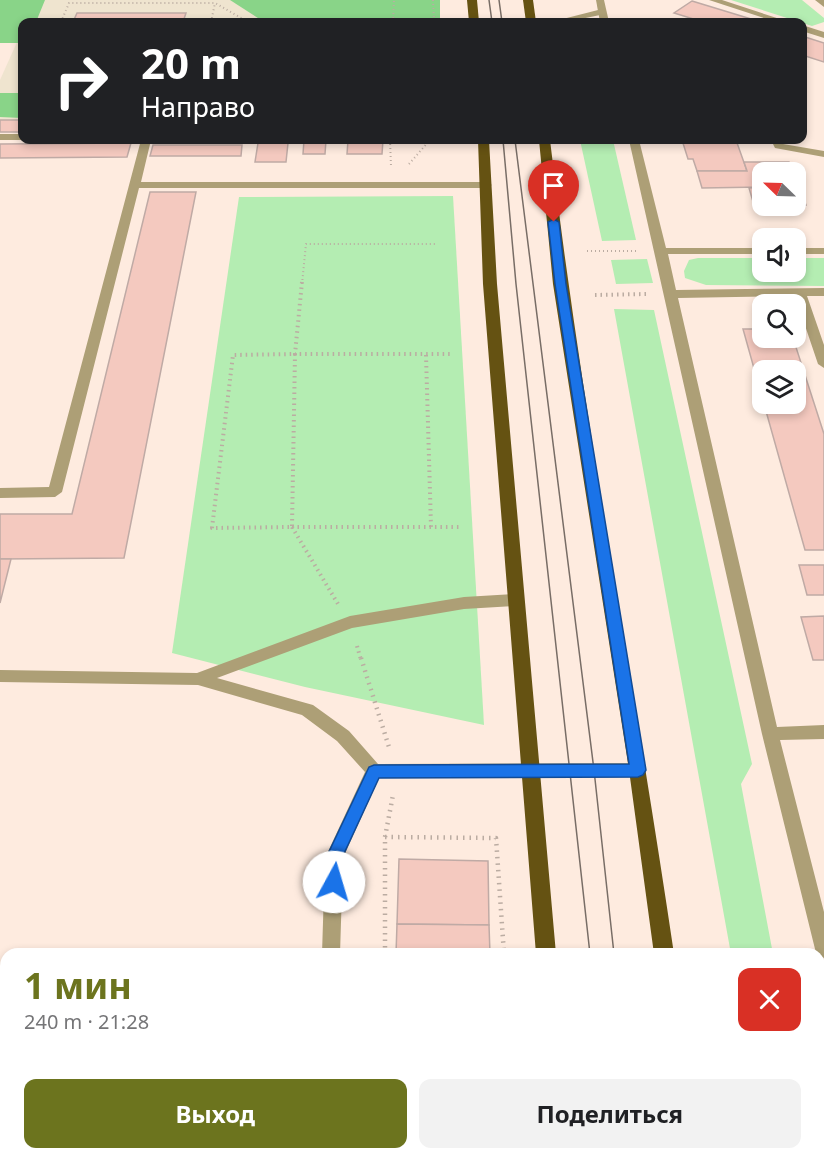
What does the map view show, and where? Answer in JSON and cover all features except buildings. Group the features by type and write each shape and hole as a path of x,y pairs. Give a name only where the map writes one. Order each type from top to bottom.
{"highway":[{"path":"472,0 474,18"},
{"path":"528,0 530,18"},
{"path":"483,144 490,284 546,948"},
{"path":"544,144 560,284 638,770 663,948"}],"street":[{"path":"600,0 604,18"},
{"path":"713,0 771,18"},
{"path":"819,0 824,4"},
{"path":"575,18 603,12"},
{"path":"807,30 824,35"},
{"path":"0,137 18,137"},
{"path":"0,493 56,492 145,144"},
{"path":"635,144 770,734 824,948"},
{"path":"778,144 824,154"},
{"path":"135,185 487,185"},
{"path":"661,251 752,251"},
{"path":"806,251 824,251"},
{"path":"800,292 824,364"},
{"path":"670,294 824,292"},
{"path":"198,679 350,622 464,603 516,600"},
{"path":"0,676 198,679 307,710 343,736 374,771 638,770"},
{"path":"770,734 824,732"},
{"path":"331,948 334,858 374,771"}],"path":[{"path":"393,18 394,0"},
{"path":"433,0 434,18"},
{"path":"63,18 69,3 215,3 241,18"},
{"path":"212,18 215,3"},
{"path":"385,948 385,837 397,772 350,622 292,527 295,354 306,244 435,244"},
{"path":"587,251 661,251"},
{"path":"595,295 670,294"},
{"path":"452,354 233,356 212,528 460,527"},
{"path":"426,355 431,527"},
{"path":"385,837 496,838 504,948"}],"shaded area":[{"path":"36,0 315,0 313,18 28,18"},
{"path":"18,40 18,120 0,120 0,80"}],"green space":[{"path":"0,0 45,0 38,18 18,18 18,43 0,43"},
{"path":"230,0 440,0 440,18 258,18"},
{"path":"731,0 802,0 824,18 824,22 812,26 807,24 807,18 787,18"},
{"path":"0,93 18,93 18,118 0,117"},
{"path":"581,144 614,144 636,240 602,241"},
{"path":"453,196 484,725 305,687 172,653 239,197"},
{"path":"752,258 752,282 806,282 806,258 824,258 824,286 706,285 685,278 684,271 689,260"},
{"path":"647,259 653,283 616,284 611,260"},
{"path":"614,309 654,310 752,764 741,784 772,948 730,948"}],"tram line":[{"path":"489,0 491,18"},
{"path":"499,0 501,18"},
{"path":"503,144 516,284 589,948"},
{"path":"516,144 594,770 613,948"}],"route":[{"path":"334,882 334,858 374,771 638,770 560,284 554,222"}]}
